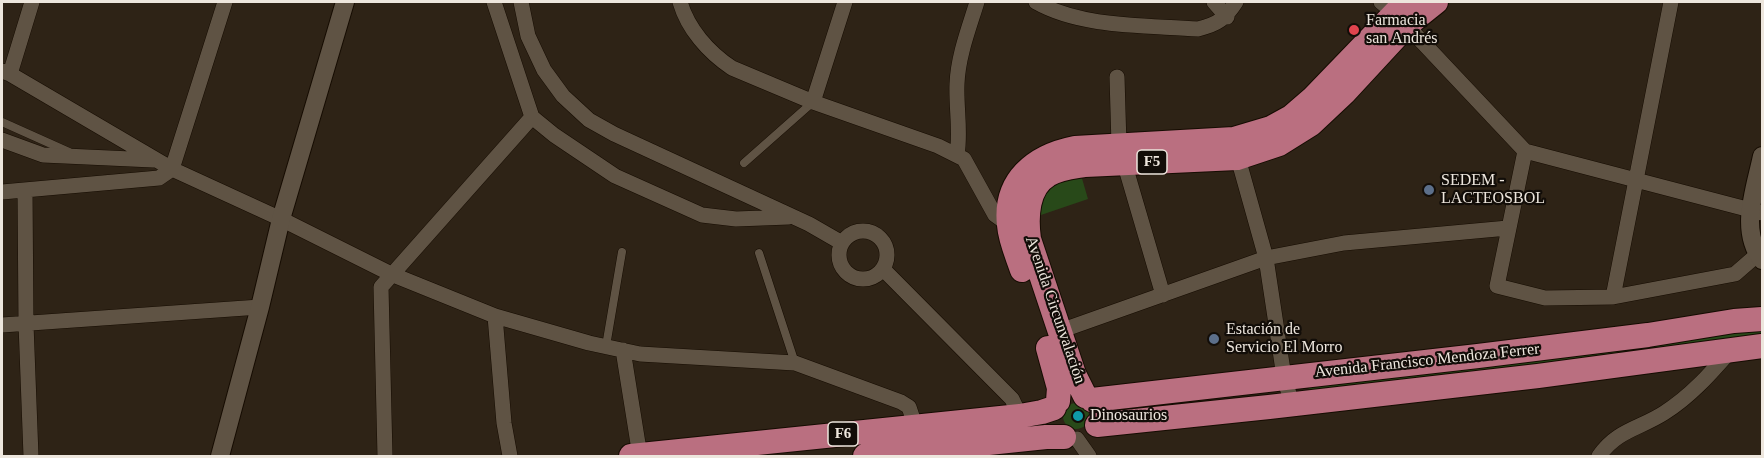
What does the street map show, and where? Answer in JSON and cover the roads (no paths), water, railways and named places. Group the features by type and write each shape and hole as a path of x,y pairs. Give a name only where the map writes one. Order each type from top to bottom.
{"highway":[{"name":"Avenida Circunvalación","path":"1017,236 1027,225 1030,200 1047,175 1122,154 1236,149 1279,144 1311,124 1344,93 1398,10 1436,2"},
{"name":"Avenida Circunvalación","path":"1017,236 1060,331 1074,374 1089,398"},
{"name":"Avenida Circunvalación","path":"1017,236 1056,372 1059,388 1056,405"},
{"name":"Avenida Francisco Mendoza Ferrer","path":"1089,398 1478,356 1762,319"},
{"name":"Avenida Francisco Mendoza Ferrer","path":"1097,425 1538,376 1762,346"},
{"path":"1056,405 1071,393 1089,398"},
{"name":"F5","path":"1089,398 1098,412 1097,425"},
{"name":"F6","path":"637,456 1020,416 1056,405"},
{"name":"F5","path":"1056,405 1052,414 1055,428 1077,444"},
{"path":"1077,444 1097,425"},
{"name":"F6","path":"865,456 924,453 1046,437 1077,444"}],"street":[{"path":"32,2 6,72 172,169 281,219 391,274 495,316 640,354 795,363 902,402 909,407 924,453"},
{"path":"2,192 159,177 172,169 225,2"},
{"path":"220,456 281,219 345,2"},
{"path":"494,2 532,117 554,135 615,176 702,215 736,219 792,217"},
{"path":"521,2 528,36 544,70 563,96 589,120 842,243"},
{"path":"680,2 697,36 721,61 732,68 813,102 938,146 964,159 995,215 1017,236"},
{"path":"813,102 845,2"},
{"path":"957,156 959,140 957,83 962,54 977,2"},
{"path":"1036,2 1060,14 1087,20 1198,29 1212,26 1227,17 1236,2"},
{"path":"1214,2 1227,17"},
{"path":"1612,297 1671,2"},
{"path":"1398,10 1525,152 1757,212"},
{"path":"1117,77 1122,154 1163,295"},
{"path":"385,456 381,287 532,117"},
{"path":"2,140 43,155 156,160"},
{"path":"1236,149 1266,258 1284,377 1292,404"},
{"path":"1525,152 1497,286 1545,298 1612,297 1735,274 1760,257 1750,235 1757,212 1762,156"},
{"path":"25,189 26,324 32,456"},
{"path":"1060,331 1266,258 1344,243 1508,228"},
{"path":"869,231 876,235 882,240 887,254 883,269 870,279 861,280 846,274 839,260 842,243 853,233 869,231"},
{"path":"883,269 1012,399 1020,416"},
{"path":"2,325 260,307"},
{"path":"495,316 504,423 510,456"},
{"path":"1599,456 1609,442 1632,428 1663,414 1694,392 1733,349"},
{"path":"623,350 637,456"}],"lane":[{"path":"744,163 813,102"},
{"path":"2,122 79,157"},
{"path":"606,346 622,252"},
{"path":"759,253 795,363"}],"place":[{"name":"Farmacia san Andrés","path":"1354,30"},
{"name":"SEDEM - LACTEOSBOL","path":"1429,190"},
{"name":"Estación de Servicio El Morro","path":"1214,339"},
{"name":"Dinosaurios","path":"1078,416"}]}
